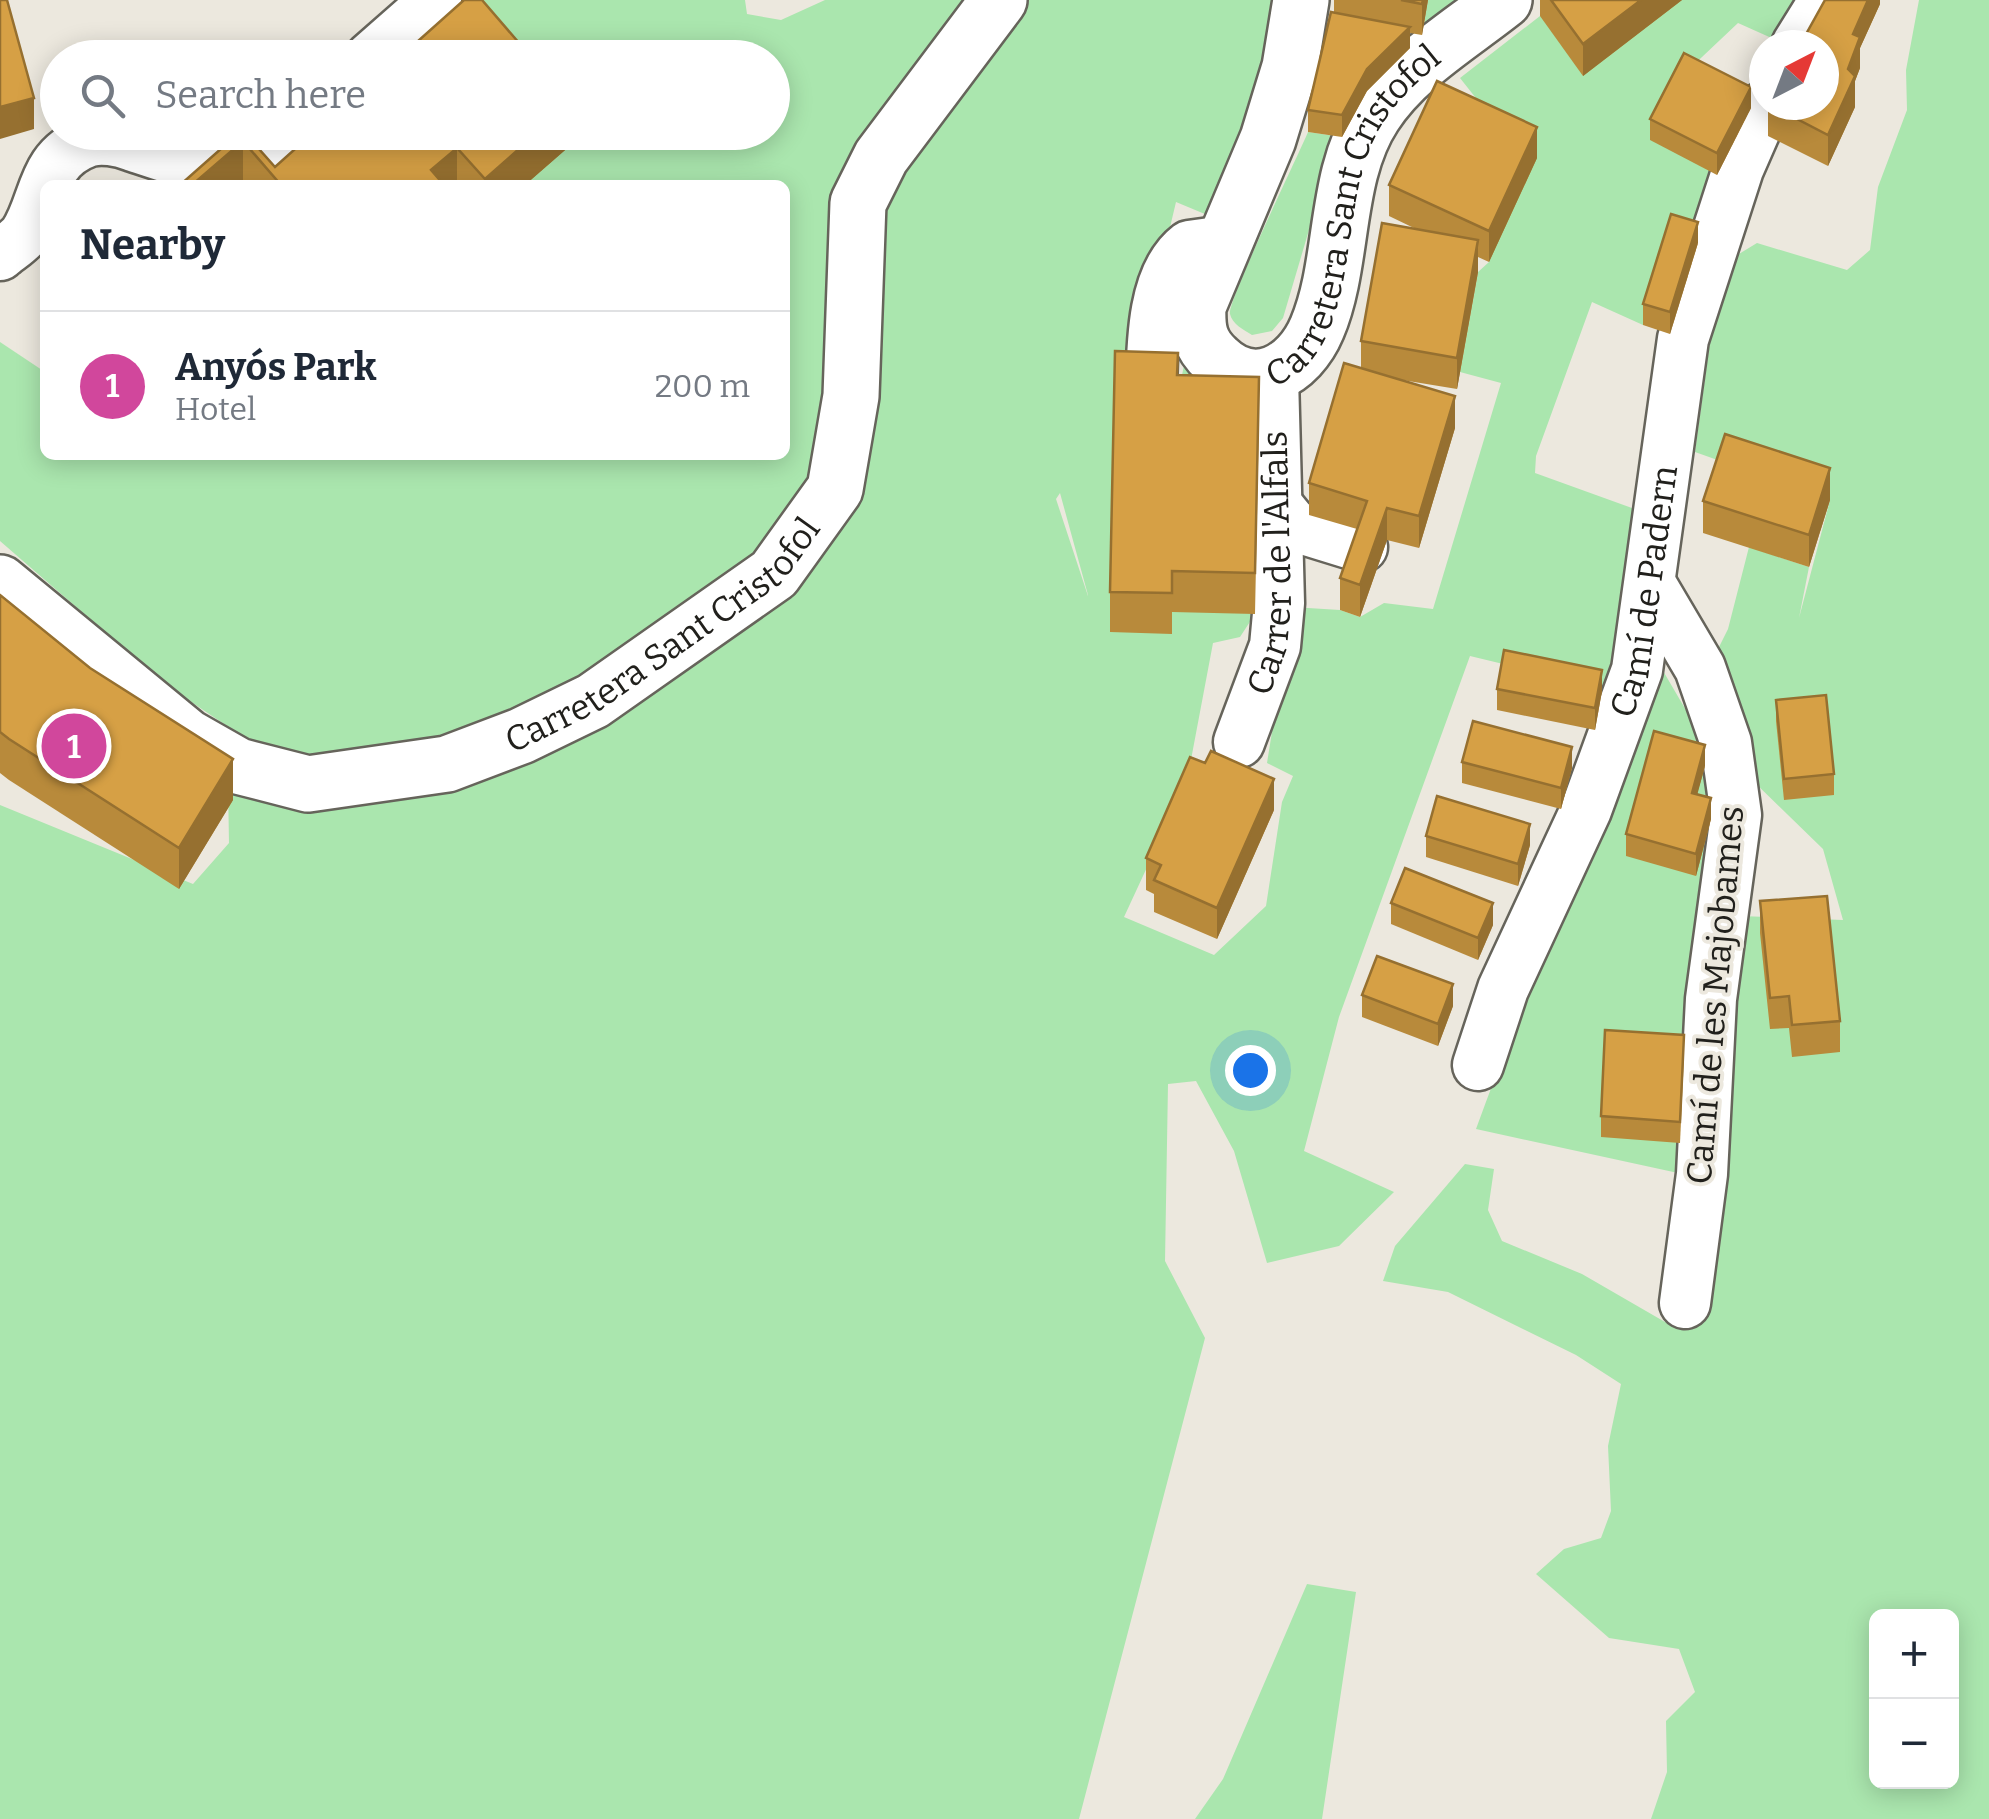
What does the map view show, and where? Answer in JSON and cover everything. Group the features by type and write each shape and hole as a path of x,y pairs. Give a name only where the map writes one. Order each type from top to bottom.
{"main road":[{"name":"Carretera Sant Cristofol","path":"0,583 187,737 238,766 308,784 447,764 520,736 593,700 774,574 835,489 852,396 858,203 881,157 1000,0"},
{"name":"Carretera Sant Cristofol","path":"1301,0 1290,67 1268,140 1198,306 1198,333 1208,352 1230,373 1273,377 1304,351 1318,326 1350,177 1372,118 1406,76 1504,0"}],"street":[{"path":"390,40 436,0"},
{"path":"1806,30 1825,0"},
{"name":"Camí de Padern","path":"1478,1065 1503,989 1586,810 1636,670 1683,339 1738,169 1759,120"},
{"path":"46,180 76,150"},
{"path":"143,150 187,166 210,169 259,150"},
{"path":"0,255 24,235 40,191"},
{"path":"1151,394 1156,321 1171,268 1189,246 1218,242 1228,234"},
{"name":"Carrer de l'Alfals","path":"1239,742 1276,646 1273,377"},
{"path":"1276,504 1294,526 1362,547"},
{"name":"Camí de les Majobames","path":"1651,585 1700,668 1726,743 1736,816 1712,999 1702,1174 1685,1303"}],"green space":[{"path":"479,0 745,0 747,14 781,20 825,0 1273,0 1260,85 1212,217 1176,202 1131,392 1178,394 1186,356 1221,387 1255,614 1240,637 1213,643 1187,781 1124,917 1214,955 1266,906 1282,802 1293,776 1267,763 1292,607 1340,610 1360,617 1384,603 1433,609 1501,383 1460,372 1478,272 1489,262 1498,126 1460,78 1540,16 1682,0 1803,0 1783,30 1754,30 1738,23 1684,74 1717,175 1698,243 1670,236 1643,325 1592,302 1536,456 1535,473 1643,512 1611,690 1470,656 1339,1017 1304,1151 1394,1192 1339,1246 1267,1263 1234,1151 1196,1081 1168,1084 1165,1261 1205,1338 1079,1819 0,1819 0,805 193,884 229,843 227,726 166,685 0,541 0,342 40,369 40,460 790,460 790,180 529,180 550,150 790,150 790,40 491,40","holes":["1060,493 1088,596 1056,499"]},
{"path":"1428,0 1462,0 1422,35"},
{"path":"1919,0 1989,0 1989,1819 1651,1819 1667,1772 1666,1721 1695,1692 1679,1649 1609,1638 1536,1574 1564,1549 1601,1538 1611,1511 1608,1446 1621,1384 1576,1355 1448,1292 1383,1281 1395,1246 1465,1164 1494,1169 1488,1210 1502,1241 1582,1274 1665,1322 1702,1322 1741,916 1843,920 1823,849 1748,776 1744,737 1718,649 1728,629 1749,547 1809,567 1799,618 1830,500 1695,452 1711,334 1729,260 1757,243 1847,270 1870,250 1878,187 1907,110 1906,70"},
{"path":"1308,132 1342,137 1327,169 1283,318 1272,331 1252,335 1233,321 1232,304"},
{"path":"1659,664 1697,729 1711,819 1678,1173 1476,1129 1533,983 1629,769"},
{"path":"1307,1584 1356,1592 1322,1819 1195,1819 1223,1779"}],"building":[{"path":"0,0 7,0 34,98 0,107"},
{"path":"464,0 482,0 516,40 419,40"},
{"path":"1551,0 1641,0 1583,44"},
{"path":"1825,0 1868,0 1853,34 1860,37 1848,69 1855,76 1839,111 1839,30 1808,30"},
{"path":"1331,12 1410,27 1367,69 1342,115 1308,110"},
{"path":"1684,53 1749,86 1717,153 1650,119"},
{"path":"1437,81 1537,127 1489,231 1389,185"},
{"path":"1799,120 1835,120 1828,135"},
{"path":"220,150 233,150 198,180 186,180"},
{"path":"251,150 260,150 275,167 294,150 455,150 431,170 440,180 277,180"},
{"path":"459,150 518,150 485,179"},
{"path":"1671,214 1698,222 1670,312 1643,304"},
{"path":"1382,223 1478,240 1457,358 1361,341"},
{"path":"1115,351 1178,353 1177,375 1259,377 1255,573 1172,571 1172,593 1110,592"},
{"path":"1344,363 1455,396 1419,516 1387,508 1360,585 1340,578 1367,501 1309,483"},
{"path":"1725,434 1830,468 1809,535 1703,501"},
{"path":"0,595 90,668 233,759 179,848 0,732"},
{"path":"1504,650 1602,670 1595,708 1497,689"},
{"path":"1826,695 1834,774 1784,779 1776,700"},
{"path":"1473,721 1572,747 1561,788 1462,762"},
{"path":"1654,731 1705,745 1692,793 1711,798 1696,854 1626,834"},
{"path":"1211,751 1274,779 1217,908 1154,880 1161,865 1146,858 1190,757 1205,763"},
{"path":"1437,796 1530,824 1518,864 1426,836"},
{"path":"1405,868 1493,903 1478,938 1391,903"},
{"path":"1827,896 1840,1021 1792,1025 1789,996 1770,998 1760,901"},
{"path":"1377,956 1453,984 1438,1024 1362,995"},
{"path":"1605,1030 1684,1035 1680,1122 1601,1116"}],"place":[{"name":"Anyós Park","path":"74,746"}]}
